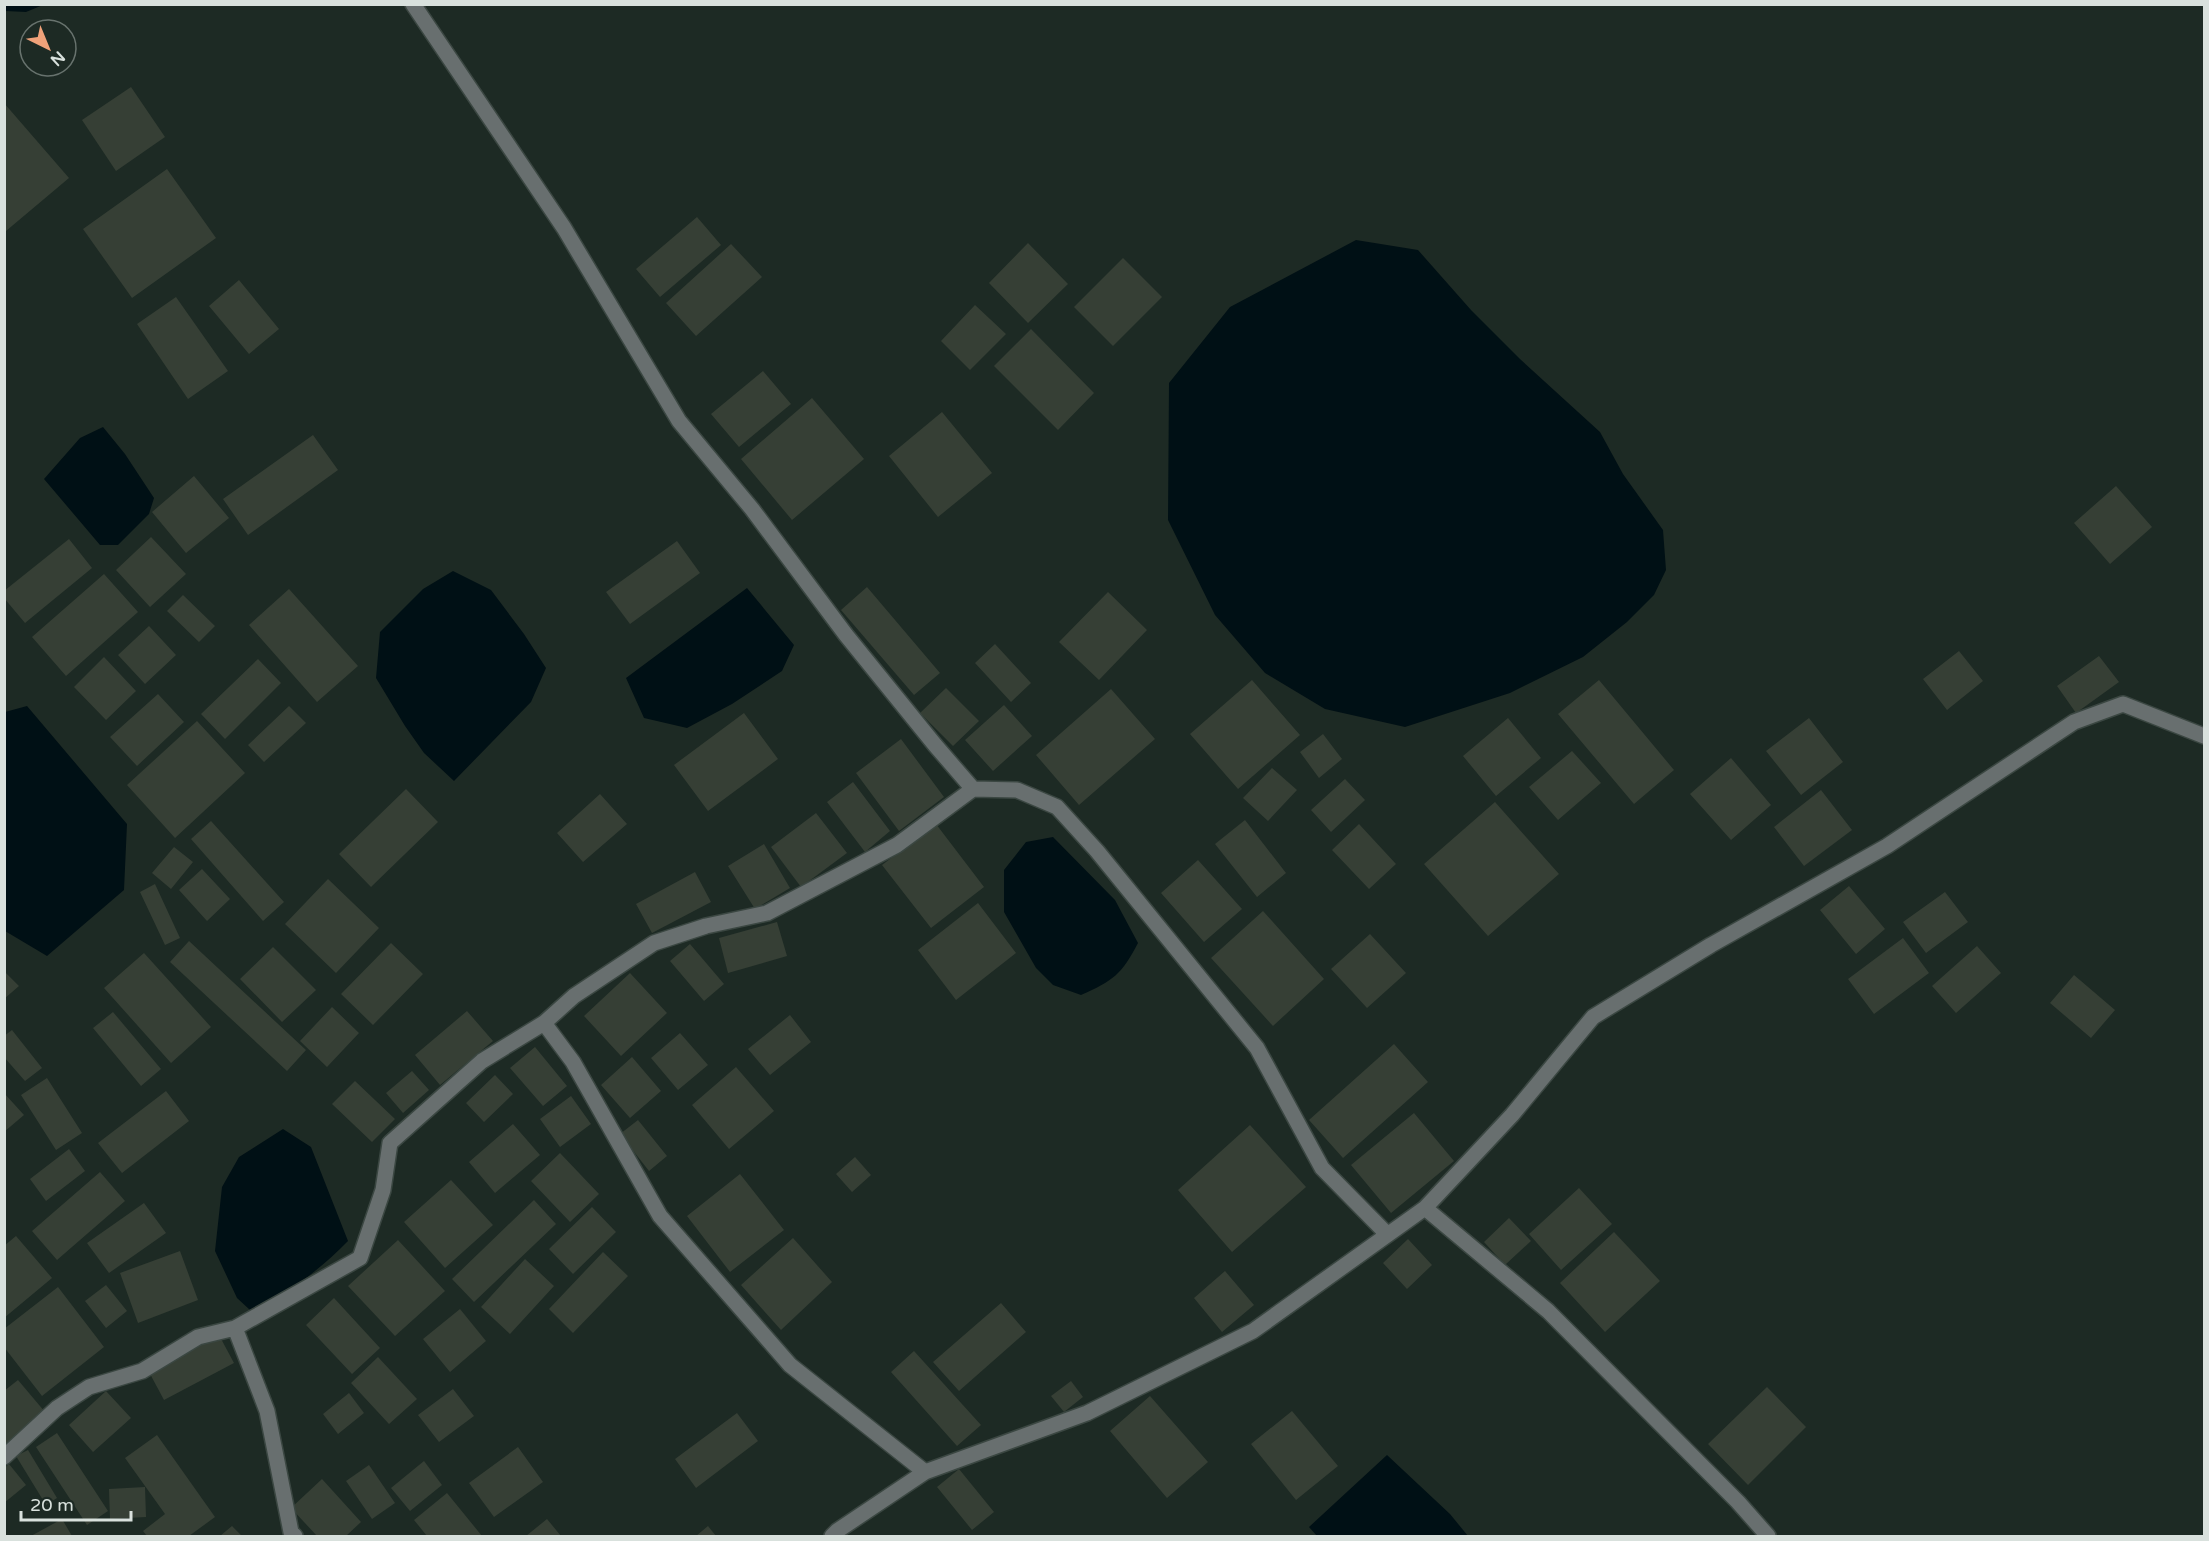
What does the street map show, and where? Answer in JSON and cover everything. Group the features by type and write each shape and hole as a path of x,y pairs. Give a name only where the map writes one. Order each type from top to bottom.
{"street":[{"path":"413,4 564,228 613,314 679,421 752,509 846,635 973,789"},
{"path":"832,1536 925,1472 1087,1413 1253,1331 1425,1208 1512,1114 1593,1017 1711,945 1887,846 2074,722 2122,704 2205,736"},
{"path":"4,1457 57,1408 89,1387 142,1371 198,1337 235,1328 360,1258 383,1190 390,1143 482,1061 544,1023 574,996 654,943 706,926 767,913 897,845 973,789 1017,790 1057,807 1097,851 1257,1048 1322,1168 1388,1234"},
{"path":"544,1023 573,1062 660,1216 790,1365 925,1472"},
{"path":"1425,1208 1548,1311 1738,1502 1768,1536"},
{"path":"235,1328 267,1411 291,1532 295,1536"}],"shaded area":[{"path":"5,4 43,5 26,12 5,11"},
{"path":"1356,240 1418,250 1471,310 1520,359 1600,432 1623,474 1663,530 1666,570 1654,595 1627,622 1583,657 1510,693 1405,727 1325,709 1265,673 1215,615 1168,520 1169,383 1230,307"},
{"path":"103,427 125,454 154,498 149,514 118,545 100,545 44,479 80,438"},
{"path":"453,571 491,590 546,668 531,702 454,781 424,753 376,678 380,632 423,589"},
{"path":"747,588 794,645 782,671 732,704 687,728 644,718 626,678"},
{"path":"27,706 127,824 124,890 47,956 5,931 5,712"},
{"path":"1053,837 1115,900 1138,943 1116,975 1081,995 1053,985 1036,968 1004,912 1004,870 1026,842"},
{"path":"283,1129 311,1147 348,1241 302,1281 250,1310 237,1298 215,1251 222,1187 239,1157"},
{"path":"1387,1455 1450,1514 1468,1536 1317,1536 1309,1527"}],"building":[{"path":"131,87 165,137 116,171 82,120"},
{"path":"4,103 69,178 6,231 4,230"},
{"path":"167,169 216,238 132,298 83,229"},
{"path":"697,217 721,245 660,297 636,269"},
{"path":"1028,243 1068,284 1028,323 989,283"},
{"path":"731,244 762,277 696,336 666,303"},
{"path":"1123,258 1162,297 1113,346 1074,307"},
{"path":"239,280 279,329 249,354 209,306"},
{"path":"176,297 228,371 188,399 137,324"},
{"path":"975,305 1006,334 970,370 941,341"},
{"path":"1031,329 1094,393 1058,430 994,366"},
{"path":"763,371 791,404 739,447 711,414"},
{"path":"812,398 864,459 792,520 741,459"},
{"path":"942,412 992,473 938,517 889,456"},
{"path":"313,435 338,470 248,535 223,499"},
{"path":"194,476 229,518 186,553 152,512"},
{"path":"2116,486 2152,527 2110,564 2074,523"},
{"path":"151,537 186,574 150,607 116,570"},
{"path":"69,539 92,568 25,623 4,598 4,591"},
{"path":"677,541 700,573 630,624 606,592"},
{"path":"104,574 138,612 66,676 32,637"},
{"path":"867,587 940,673 914,695 841,610"},
{"path":"289,589 358,666 317,702 249,625"},
{"path":"1108,592 1147,630 1099,680 1059,642"},
{"path":"183,595 215,626 199,642 167,611"},
{"path":"149,626 176,655 145,684 118,655"},
{"path":"995,644 1031,683 1011,702 975,663"},
{"path":"1959,651 1983,681 1947,710 1923,679"},
{"path":"2099,656 2119,682 2076,713 2057,686"},
{"path":"104,657 136,691 106,720 74,687"},
{"path":"258,659 281,683 225,739 201,714"},
{"path":"1252,680 1300,735 1238,789 1190,734"},
{"path":"1599,680 1674,770 1634,804 1558,714"},
{"path":"946,688 979,721 953,746 920,713"},
{"path":"1111,689 1155,739 1079,805 1036,755"},
{"path":"158,694 184,722 137,766 110,737"},
{"path":"1004,705 1032,736 993,771 965,740"},
{"path":"289,706 306,723 264,762 248,745"},
{"path":"744,713 778,759 708,811 674,765"},
{"path":"1508,718 1541,758 1496,796 1463,756"},
{"path":"1809,718 1843,762 1801,795 1766,751"},
{"path":"197,721 245,773 175,838 127,785"},
{"path":"1323,734 1342,759 1319,778 1300,752"},
{"path":"901,739 944,797 899,831 856,773"},
{"path":"1572,751 1601,783 1558,820 1529,787"},
{"path":"1731,758 1771,805 1731,840 1690,794"},
{"path":"1272,768 1297,790 1268,821 1243,798"},
{"path":"1345,779 1365,800 1331,832 1311,810"},
{"path":"853,782 890,831 865,852 827,802"},
{"path":"406,789 438,822 371,887 339,854"},
{"path":"1821,790 1852,830 1804,866 1774,827"},
{"path":"600,794 627,824 583,862 557,833"},
{"path":"1495,802 1559,874 1488,936 1424,864"},
{"path":"816,813 847,853 801,887 771,847"},
{"path":"1245,820 1286,873 1257,897 1215,844"},
{"path":"211,821 284,902 263,921 191,839"},
{"path":"936,824 984,887 931,928 882,865"},
{"path":"1359,824 1396,864 1369,889 1332,850"},
{"path":"764,844 790,888 755,909 728,866"},
{"path":"174,847 193,862 171,889 152,873"},
{"path":"1198,860 1242,909 1204,942 1161,893"},
{"path":"202,869 230,899 207,921 179,890"},
{"path":"695,872 711,902 652,933 636,904"},
{"path":"328,879 379,928 336,973 285,924"},
{"path":"155,884 180,938 165,945 140,892"},
{"path":"1849,886 1885,929 1856,954 1820,910"},
{"path":"1945,892 1968,922 1926,953 1903,922"},
{"path":"978,903 1016,953 956,1000 918,950"},
{"path":"1263,911 1324,979 1273,1026 1211,958"},
{"path":"777,922 787,956 728,973 719,938"},
{"path":"1370,934 1406,973 1367,1008 1331,969"},
{"path":"1903,938 1929,973 1874,1014 1848,979"},
{"path":"189,941 306,1050 287,1071 170,962"},
{"path":"391,943 423,974 373,1025 341,994"},
{"path":"690,944 724,984 704,1001 670,961"},
{"path":"1977,946 2001,973 1956,1013 1932,986"},
{"path":"273,947 316,990 282,1022 240,979"},
{"path":"144,953 211,1027 171,1063 104,988"},
{"path":"4,971 19,986 4,999"},
{"path":"630,973 667,1013 621,1056 584,1016"},
{"path":"2074,975 2115,1010 2091,1038 2050,1003"},
{"path":"332,1007 359,1033 327,1067 300,1041"},
{"path":"467,1011 493,1041 440,1085 415,1055"},
{"path":"113,1012 161,1069 141,1086 93,1028"},
{"path":"790,1015 811,1042 770,1075 748,1049"},
{"path":"12,1030 42,1068 25,1081 4,1057 4,1036"},
{"path":"680,1033 708,1065 678,1090 651,1058"},
{"path":"1394,1044 1428,1082 1343,1158 1309,1120"},
{"path":"535,1047 567,1086 543,1106 510,1068"},
{"path":"632,1057 661,1091 630,1118 601,1085"},
{"path":"736,1067 774,1111 729,1149 692,1105"},
{"path":"412,1071 429,1090 403,1113 386,1093"},
{"path":"495,1075 513,1094 484,1122 466,1103"},
{"path":"47,1078 82,1133 56,1150 21,1095"},
{"path":"355,1081 395,1119 372,1142 332,1104"},
{"path":"166,1091 189,1121 122,1173 98,1143"},
{"path":"4,1093 24,1115 4,1132"},
{"path":"571,1096 591,1124 560,1147 540,1119"},
{"path":"1414,1113 1454,1161 1391,1213 1351,1165"},
{"path":"638,1120 667,1156 649,1171 620,1134"},
{"path":"513,1124 540,1155 495,1193 469,1162"},
{"path":"1250,1125 1306,1187 1232,1252 1178,1190"},
{"path":"69,1149 85,1171 46,1201 30,1179"},
{"path":"560,1153 599,1194 570,1222 531,1181"},
{"path":"855,1157 871,1175 852,1192 836,1174"},
{"path":"100,1172 125,1201 57,1260 32,1231"},
{"path":"740,1174 784,1230 730,1272 687,1216"},
{"path":"451,1180 493,1225 445,1268 404,1222"},
{"path":"1579,1188 1612,1224 1561,1270 1529,1234"},
{"path":"534,1200 556,1224 474,1302 452,1279"},
{"path":"144,1203 166,1233 109,1273 87,1243"},
{"path":"592,1207 616,1232 573,1274 549,1249"},
{"path":"1509,1218 1531,1241 1505,1265 1484,1242"},
{"path":"1614,1232 1660,1281 1605,1332 1560,1283"},
{"path":"16,1236 52,1278 4,1318 4,1246"},
{"path":"793,1238 832,1282 781,1330 741,1285"},
{"path":"1408,1239 1432,1265 1407,1289 1383,1263"},
{"path":"398,1240 445,1291 395,1336 348,1286"},
{"path":"180,1251 198,1300 138,1323 120,1273"},
{"path":"603,1252 628,1276 573,1333 549,1309"},
{"path":"525,1259 554,1286 510,1334 481,1307"},
{"path":"1225,1271 1254,1305 1222,1332 1194,1298"},
{"path":"106,1285 127,1311 106,1328 85,1301"},
{"path":"58,1287 104,1347 42,1396 4,1347 4,1329"},
{"path":"334,1298 380,1348 352,1374 306,1325"},
{"path":"1001,1303 1026,1332 959,1391 933,1362"},
{"path":"460,1309 486,1341 450,1372 423,1339"},
{"path":"219,1335 234,1363 164,1400 149,1372"},
{"path":"914,1351 981,1425 957,1446 891,1372"},
{"path":"378,1357 417,1399 389,1424 351,1383"},
{"path":"18,1380 45,1412 4,1447 4,1391"},
{"path":"1071,1381 1083,1397 1064,1412 1051,1396"},
{"path":"1767,1387 1806,1427 1748,1485 1708,1444"},
{"path":"453,1389 474,1416 439,1442 418,1415"},
{"path":"106,1391 131,1418 93,1452 69,1425"},
{"path":"349,1393 364,1413 338,1434 323,1414"},
{"path":"1150,1396 1208,1462 1167,1498 1110,1431"},
{"path":"1292,1411 1338,1466 1296,1500 1251,1444"},
{"path":"737,1413 758,1441 696,1488 675,1459"},
{"path":"57,1433 108,1511 87,1525 36,1447"},
{"path":"157,1435 215,1517 189,1536 147,1536 143,1531 165,1514 125,1458"},
{"path":"518,1447 543,1482 494,1517 469,1483"},
{"path":"28,1450 57,1498 46,1505 16,1456"},
{"path":"424,1461 442,1485 410,1511 391,1488"},
{"path":"9,1464 26,1485 4,1503 4,1468"},
{"path":"369,1465 395,1503 372,1519 346,1481"},
{"path":"959,1469 994,1512 972,1530 937,1487"},
{"path":"322,1479 361,1522 346,1536 317,1536 291,1508"},
{"path":"145,1487 146,1517 110,1519 109,1489"},
{"path":"447,1493 482,1536 427,1536 414,1520"},
{"path":"62,1519 72,1536 31,1536"},
{"path":"547,1519 561,1536 526,1536"},
{"path":"232,1526 242,1536 220,1536"},
{"path":"708,1526 716,1536 696,1536"}]}
